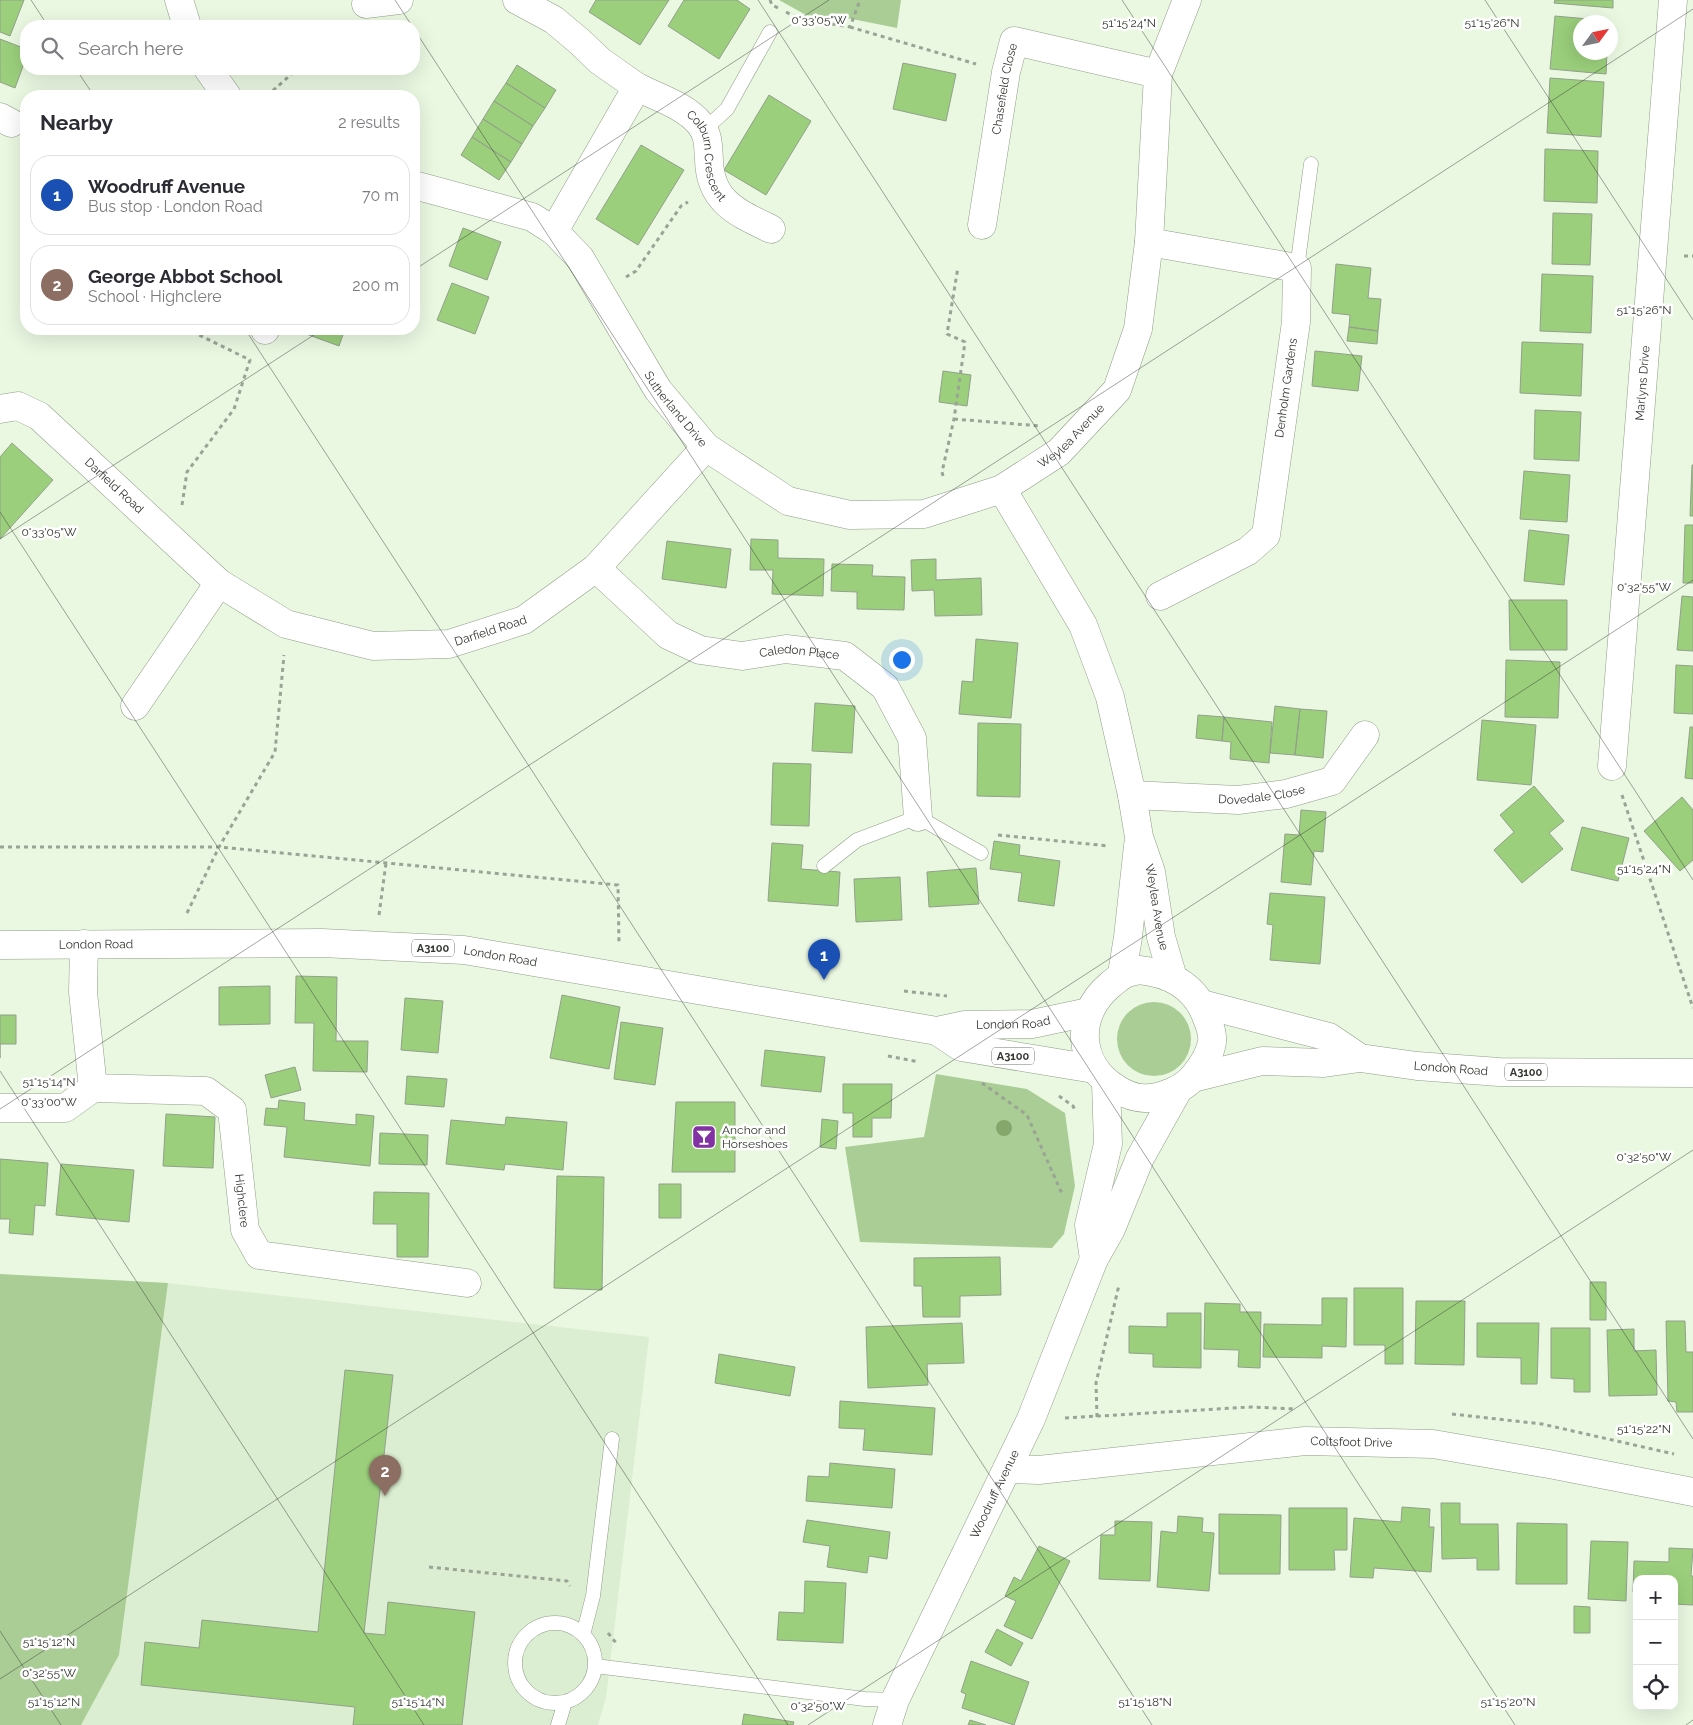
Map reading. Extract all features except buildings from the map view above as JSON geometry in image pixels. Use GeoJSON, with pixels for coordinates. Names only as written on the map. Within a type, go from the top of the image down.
{"type":"FeatureCollection","features":[{"type":"Feature","properties":{"kind":"street"},"geometry":{"type":"LineString","coordinates":[[179,0],[185,20]]}},
{"type":"Feature","properties":{"kind":"street"},"geometry":{"type":"LineString","coordinates":[[366,4],[399,0]]}},
{"type":"Feature","properties":{"kind":"street","name":"Colburn Crescent"},"geometry":{"type":"LineString","coordinates":[[517,0],[554,20],[580,41],[600,61],[637,87],[691,115],[704,130],[708,139],[709,165],[714,186],[726,204],[738,213],[771,230]]}},
{"type":"Feature","properties":{"kind":"street","name":"Weylea Avenue"},"geometry":{"type":"LineString","coordinates":[[1174,978],[1161,937],[1151,872],[1139,837],[1132,795],[1110,697],[1083,625],[1002,489],[1059,452],[1117,390],[1138,329],[1148,242],[1158,74],[1187,0]]}},
{"type":"Feature","properties":{"kind":"street","name":"Marlyns Drive"},"geometry":{"type":"LineString","coordinates":[[1612,766],[1674,0]]}},
{"type":"Feature","properties":{"kind":"street","name":"Chasefield Close"},"geometry":{"type":"LineString","coordinates":[[982,225],[1006,72],[1014,41],[1158,74]]}},
{"type":"Feature","properties":{"kind":"street"},"geometry":{"type":"LineString","coordinates":[[212,75],[223,90]]}},
{"type":"Feature","properties":{"kind":"street"},"geometry":{"type":"LineString","coordinates":[[554,231],[637,87]]}},
{"type":"Feature","properties":{"kind":"street","name":"Sutherland Drive"},"geometry":{"type":"LineString","coordinates":[[420,187],[532,217],[554,231],[580,258],[658,390],[706,447],[788,500],[850,515],[924,514],[1002,489]]}},
{"type":"Feature","properties":{"kind":"street"},"geometry":{"type":"LineString","coordinates":[[1148,242],[1297,268]]}},
{"type":"Feature","properties":{"kind":"street","name":"Denholm Gardens"},"geometry":{"type":"LineString","coordinates":[[1160,596],[1248,551],[1266,535],[1296,322],[1297,268]]}},
{"type":"Feature","properties":{"kind":"street","name":"Darfield Road"},"geometry":{"type":"LineString","coordinates":[[0,409],[18,406],[39,416],[219,583],[286,624],[372,646],[448,644],[524,620],[596,568],[706,447]]}},
{"type":"Feature","properties":{"kind":"street","name":"Caledon Place"},"geometry":{"type":"LineString","coordinates":[[596,568],[668,635],[700,650],[742,656],[786,649],[845,656],[885,688],[912,738],[918,817]]}},
{"type":"Feature","properties":{"kind":"street"},"geometry":{"type":"LineString","coordinates":[[135,706],[219,583]]}},
{"type":"Feature","properties":{"kind":"street","name":"Dovedale Close"},"geometry":{"type":"LineString","coordinates":[[1132,795],[1238,800],[1286,794],[1332,782],[1365,735]]}},
{"type":"Feature","properties":{"kind":"street","name":"Weylea Avenue"},"geometry":{"type":"LineString","coordinates":[[1122,974],[1139,837]]}},
{"type":"Feature","properties":{"kind":"street","name":"London Road"},"geometry":{"type":"LineString","coordinates":[[0,945],[322,943],[464,950],[936,1031],[965,1025],[1032,1024],[1089,1012]]}},
{"type":"Feature","properties":{"kind":"street"},"geometry":{"type":"LineString","coordinates":[[0,1108],[65,1108],[92,1088],[83,992],[84,944]]}},
{"type":"Feature","properties":{"kind":"street"},"geometry":{"type":"LineString","coordinates":[[1139,970],[1155,972],[1174,978],[1190,989],[1202,1004],[1212,1040],[1206,1061],[1186,1084],[1151,1099],[1136,1098],[1100,1076],[1087,1052],[1085,1032],[1089,1012],[1100,994],[1122,974],[1139,970]]}},
{"type":"Feature","properties":{"kind":"street","name":"London Road"},"geometry":{"type":"LineString","coordinates":[[1202,1004],[1330,1037],[1360,1058]]}},
{"type":"Feature","properties":{"kind":"street","name":"London Road"},"geometry":{"type":"LineString","coordinates":[[936,1031],[961,1047],[1100,1076]]}},
{"type":"Feature","properties":{"kind":"street","name":"London Road"},"geometry":{"type":"LineString","coordinates":[[1186,1084],[1262,1061],[1324,1063],[1360,1058],[1417,1066],[1499,1072],[1693,1073]]}},
{"type":"Feature","properties":{"kind":"street","name":"Woodruff Avenue"},"geometry":{"type":"LineString","coordinates":[[1094,1259],[1089,1225],[1108,1144],[1100,1076]]}},
{"type":"Feature","properties":{"kind":"street","name":"Woodruff Avenue"},"geometry":{"type":"LineString","coordinates":[[891,1713],[1031,1419],[1094,1259],[1111,1229],[1140,1158],[1186,1084]]}},
{"type":"Feature","properties":{"kind":"street","name":"Highclere"},"geometry":{"type":"LineString","coordinates":[[92,1088],[206,1091],[232,1110],[245,1230],[259,1255],[467,1283]]}},
{"type":"Feature","properties":{"kind":"street","name":"Coltsfoot Drive"},"geometry":{"type":"LineString","coordinates":[[1007,1468],[1039,1470],[1305,1442],[1433,1444],[1693,1492]]}},
{"type":"Feature","properties":{"kind":"lane"},"geometry":{"type":"LineString","coordinates":[[704,130],[727,109],[770,32]]}},
{"type":"Feature","properties":{"kind":"lane"},"geometry":{"type":"LineString","coordinates":[[1297,268],[1311,164]]}},
{"type":"Feature","properties":{"kind":"lane"},"geometry":{"type":"LineString","coordinates":[[824,866],[857,840],[918,817],[981,853]]}},
{"type":"Feature","properties":{"kind":"lane"},"geometry":{"type":"LineString","coordinates":[[583,1635],[592,1596],[612,1439]]}},
{"type":"Feature","properties":{"kind":"lane"},"geometry":{"type":"LineString","coordinates":[[556,1623],[566,1625],[583,1635],[593,1652],[594,1666],[590,1681],[585,1690],[564,1702],[549,1703],[538,1700],[523,1688],[515,1669],[515,1659],[517,1650],[529,1633],[544,1624],[556,1623]]}},
{"type":"Feature","properties":{"kind":"lane"},"geometry":{"type":"LineString","coordinates":[[594,1666],[865,1700],[891,1713]]}},
{"type":"Feature","properties":{"kind":"lane"},"geometry":{"type":"LineString","coordinates":[[558,1725],[564,1702]]}},
{"type":"Feature","properties":{"kind":"path"},"geometry":{"type":"LineString","coordinates":[[770,0],[772,4],[797,18],[850,27],[1006,72]]}},
{"type":"Feature","properties":{"kind":"path"},"geometry":{"type":"LineString","coordinates":[[850,27],[860,0]]}},
{"type":"Feature","properties":{"kind":"path"},"geometry":{"type":"LineString","coordinates":[[274,90],[290,75]]}},
{"type":"Feature","properties":{"kind":"path"},"geometry":{"type":"LineString","coordinates":[[601,292],[636,271],[680,206],[714,186]]}},
{"type":"Feature","properties":{"kind":"path"},"geometry":{"type":"LineString","coordinates":[[948,507],[942,472],[954,419],[965,342],[947,334],[958,266]]}},
{"type":"Feature","properties":{"kind":"path"},"geometry":{"type":"LineString","coordinates":[[163,532],[182,507],[188,472],[234,409],[250,360],[199,335]]}},
{"type":"Feature","properties":{"kind":"path"},"geometry":{"type":"LineString","coordinates":[[954,419],[1080,430]]}},
{"type":"Feature","properties":{"kind":"path"},"geometry":{"type":"LineString","coordinates":[[170,943],[189,911],[219,847],[275,752],[286,624]]}},
{"type":"Feature","properties":{"kind":"path"},"geometry":{"type":"LineString","coordinates":[[1612,766],[1693,1008]]}},
{"type":"Feature","properties":{"kind":"path"},"geometry":{"type":"LineString","coordinates":[[968,846],[979,833],[1114,847]]}},
{"type":"Feature","properties":{"kind":"path"},"geometry":{"type":"LineString","coordinates":[[0,847],[219,847],[618,885],[619,951],[614,977]]}},
{"type":"Feature","properties":{"kind":"path"},"geometry":{"type":"LineString","coordinates":[[375,946],[386,863]]}},
{"type":"Feature","properties":{"kind":"path"},"geometry":{"type":"LineString","coordinates":[[914,993],[952,996]]}},
{"type":"Feature","properties":{"kind":"path"},"geometry":{"type":"LineString","coordinates":[[904,1060],[921,1062]]}},
{"type":"Feature","properties":{"kind":"path"},"geometry":{"type":"LineString","coordinates":[[980,1082],[1027,1115],[1066,1204]]}},
{"type":"Feature","properties":{"kind":"path"},"geometry":{"type":"LineString","coordinates":[[1058,1095],[1073,1106],[1076,1114]]}},
{"type":"Feature","properties":{"kind":"path"},"geometry":{"type":"LineString","coordinates":[[1097,1417],[1096,1383],[1120,1283]]}},
{"type":"Feature","properties":{"kind":"path"},"geometry":{"type":"LineString","coordinates":[[429,1567],[567,1581],[621,1648],[636,1671]]}},
{"type":"Feature","properties":{"kind":"shaded area"},"geometry":{"type":"Polygon","coordinates":[[[168,1283],[649,1337],[606,1698],[598,1725],[81,1725],[119,1655],[168,1283]]]}},
{"type":"Feature","properties":{"kind":"green space"},"geometry":{"type":"Polygon","coordinates":[[[779,0],[901,0],[897,28],[847,18],[806,15],[779,0]]]}},
{"type":"Feature","properties":{"kind":"green space"},"geometry":{"type":"Polygon","coordinates":[[[1147,1002],[1161,1002],[1175,1008],[1185,1018],[1191,1032],[1191,1046],[1185,1060],[1175,1070],[1161,1076],[1147,1076],[1133,1070],[1123,1060],[1117,1046],[1117,1032],[1123,1018],[1133,1008],[1147,1002]]]}},
{"type":"Feature","properties":{"kind":"green space"},"geometry":{"type":"Polygon","coordinates":[[[936,1074],[1027,1089],[1065,1113],[1075,1186],[1064,1234],[1052,1248],[860,1242],[845,1147],[924,1137],[936,1074]]]}},
{"type":"Feature","properties":{"kind":"green space"},"geometry":{"type":"Polygon","coordinates":[[[0,1274],[168,1283],[119,1655],[81,1725],[0,1725],[0,1274]]]}},
{"type":"Feature","properties":{"kind":"place","name":"Woodruff Avenue"},"geometry":{"type":"Point","coordinates":[824,980]}},
{"type":"Feature","properties":{"kind":"place","name":"Anchor and Horseshoes"},"geometry":{"type":"Point","coordinates":[704,1137]}},
{"type":"Feature","properties":{"kind":"place","name":"George Abbot School"},"geometry":{"type":"Point","coordinates":[385,1496]}}]}
